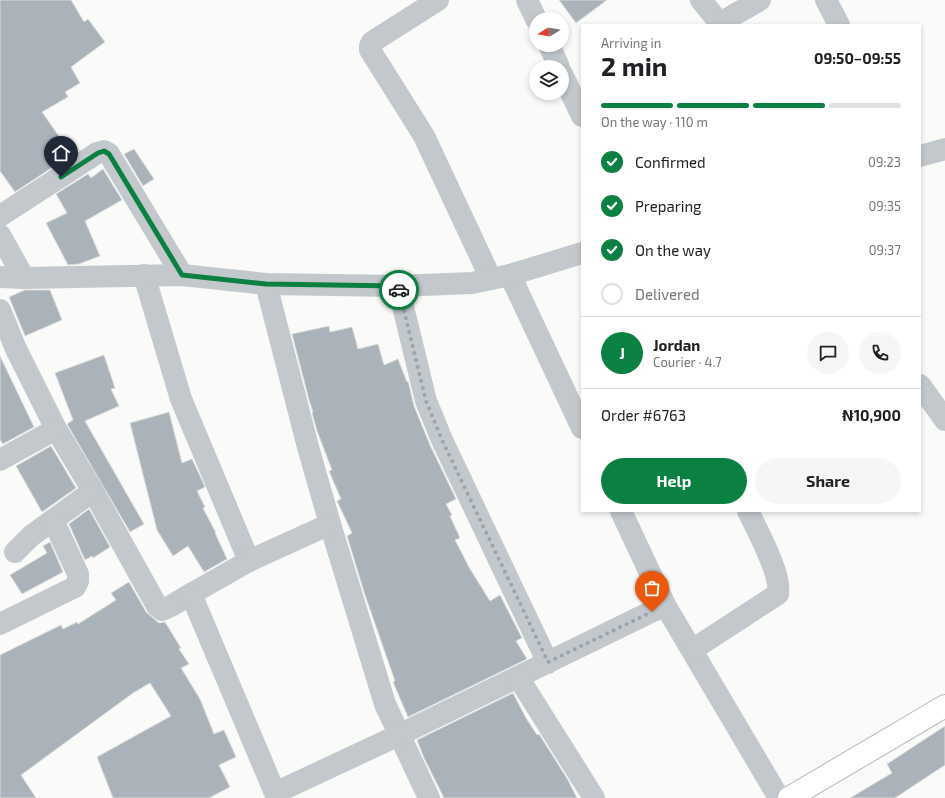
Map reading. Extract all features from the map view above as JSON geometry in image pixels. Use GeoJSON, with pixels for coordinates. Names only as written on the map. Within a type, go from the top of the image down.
{"type":"FeatureCollection","features":[{"type":"Feature","properties":{"kind":"street"},"geometry":{"type":"LineString","coordinates":[[438,0],[372,42],[370,50],[424,136],[581,426]]}},
{"type":"Feature","properties":{"kind":"street"},"geometry":{"type":"LineString","coordinates":[[527,0],[533,12]]}},
{"type":"Feature","properties":{"kind":"street"},"geometry":{"type":"LineString","coordinates":[[701,0],[720,24],[760,0]]}},
{"type":"Feature","properties":{"kind":"street"},"geometry":{"type":"LineString","coordinates":[[826,0],[838,24]]}},
{"type":"Feature","properties":{"kind":"street"},"geometry":{"type":"LineString","coordinates":[[569,89],[581,114]]}},
{"type":"Feature","properties":{"kind":"street"},"geometry":{"type":"LineString","coordinates":[[921,156],[945,149]]}},
{"type":"Feature","properties":{"kind":"street"},"geometry":{"type":"LineString","coordinates":[[0,216],[98,153],[104,151],[109,154],[182,275]]}},
{"type":"Feature","properties":{"kind":"street"},"geometry":{"type":"LineString","coordinates":[[0,235],[24,278]]}},
{"type":"Feature","properties":{"kind":"street"},"geometry":{"type":"LineString","coordinates":[[0,277],[24,278],[182,275],[266,284],[398,286],[472,282],[501,277],[581,253]]}},
{"type":"Feature","properties":{"kind":"street"},"geometry":{"type":"LineString","coordinates":[[144,275],[180,399],[249,561]]}},
{"type":"Feature","properties":{"kind":"street"},"geometry":{"type":"LineString","coordinates":[[266,284],[306,440],[384,704],[429,798]]}},
{"type":"Feature","properties":{"kind":"street"},"geometry":{"type":"LineString","coordinates":[[398,286],[426,401],[442,440],[548,662]]}},
{"type":"Feature","properties":{"kind":"street"},"geometry":{"type":"LineString","coordinates":[[0,310],[16,349],[56,429],[93,491],[157,606],[162,610],[249,561],[330,524]]}},
{"type":"Feature","properties":{"kind":"street"},"geometry":{"type":"LineString","coordinates":[[921,386],[945,420]]}},
{"type":"Feature","properties":{"kind":"street"},"geometry":{"type":"LineString","coordinates":[[0,460],[56,429]]}},
{"type":"Feature","properties":{"kind":"street"},"geometry":{"type":"LineString","coordinates":[[15,552],[31,536],[93,491]]}},
{"type":"Feature","properties":{"kind":"street"},"geometry":{"type":"LineString","coordinates":[[621,512],[666,606],[779,798]]}},
{"type":"Feature","properties":{"kind":"street"},"geometry":{"type":"LineString","coordinates":[[692,650],[778,594],[780,588],[777,575],[748,512]]}},
{"type":"Feature","properties":{"kind":"street"},"geometry":{"type":"LineString","coordinates":[[0,624],[75,586],[78,581],[78,574],[53,520]]}},
{"type":"Feature","properties":{"kind":"street"},"geometry":{"type":"LineString","coordinates":[[191,594],[275,795],[666,606]]}},
{"type":"Feature","properties":{"kind":"street"},"geometry":{"type":"LineString","coordinates":[[518,677],[594,798]]}},
{"type":"Feature","properties":{"kind":"street"},"geometry":{"type":"LineString","coordinates":[[789,798],[945,706]]}},
{"type":"Feature","properties":{"kind":"building"},"geometry":{"type":"Polygon","coordinates":[[[0,0],[71,0],[84,22],[88,19],[105,42],[71,67],[80,83],[65,92],[68,97],[42,112],[65,145],[68,144],[74,153],[15,192],[0,171],[0,0]]]}},
{"type":"Feature","properties":{"kind":"building"},"geometry":{"type":"Polygon","coordinates":[[[559,0],[607,0],[576,23],[559,0]]]}},
{"type":"Feature","properties":{"kind":"building"},"geometry":{"type":"Polygon","coordinates":[[[134,149],[154,179],[143,186],[124,154],[134,149]]]}},
{"type":"Feature","properties":{"kind":"building"},"geometry":{"type":"Polygon","coordinates":[[[103,169],[122,200],[85,221],[100,256],[79,264],[68,265],[46,223],[67,213],[56,194],[88,174],[91,178],[103,169]]]}},
{"type":"Feature","properties":{"kind":"building"},"geometry":{"type":"Polygon","coordinates":[[[25,290],[50,290],[62,320],[25,336],[9,297],[25,290]]]}},
{"type":"Feature","properties":{"kind":"building"},"geometry":{"type":"Polygon","coordinates":[[[329,326],[330,332],[352,327],[358,349],[378,344],[384,365],[398,359],[407,382],[408,381],[414,406],[430,445],[456,499],[446,504],[452,515],[450,516],[460,538],[455,540],[470,569],[490,601],[500,595],[522,638],[516,641],[527,659],[408,717],[393,682],[395,681],[365,595],[347,536],[352,533],[337,501],[341,499],[329,471],[332,470],[317,431],[292,334],[329,326]]]}},
{"type":"Feature","properties":{"kind":"building"},"geometry":{"type":"Polygon","coordinates":[[[104,355],[115,388],[111,389],[119,406],[85,421],[144,524],[130,532],[67,424],[73,420],[55,373],[104,355]]]}},
{"type":"Feature","properties":{"kind":"building"},"geometry":{"type":"Polygon","coordinates":[[[0,356],[34,427],[3,444],[0,440],[0,356]]]}},
{"type":"Feature","properties":{"kind":"building"},"geometry":{"type":"Polygon","coordinates":[[[169,412],[182,463],[192,459],[201,478],[205,487],[197,491],[205,507],[203,508],[227,559],[204,572],[188,546],[173,556],[157,530],[130,423],[169,412]]]}},
{"type":"Feature","properties":{"kind":"building"},"geometry":{"type":"Polygon","coordinates":[[[51,446],[76,488],[42,512],[16,466],[51,446]]]}},
{"type":"Feature","properties":{"kind":"building"},"geometry":{"type":"Polygon","coordinates":[[[89,509],[110,547],[93,558],[92,556],[85,560],[69,524],[89,509]]]}},
{"type":"Feature","properties":{"kind":"building"},"geometry":{"type":"Polygon","coordinates":[[[50,542],[63,572],[22,594],[10,575],[47,553],[43,546],[50,542]]]}},
{"type":"Feature","properties":{"kind":"building"},"geometry":{"type":"Polygon","coordinates":[[[129,582],[146,612],[159,623],[165,622],[181,648],[179,649],[189,664],[181,668],[200,699],[214,734],[224,730],[236,757],[219,765],[230,787],[209,798],[113,798],[97,757],[171,716],[150,683],[133,693],[21,775],[36,798],[0,798],[0,655],[61,625],[63,629],[77,622],[78,624],[116,600],[111,593],[129,582]]]}},
{"type":"Feature","properties":{"kind":"building"},"geometry":{"type":"Polygon","coordinates":[[[513,693],[526,718],[537,735],[539,734],[568,780],[577,798],[444,798],[424,758],[417,740],[513,693]]]}},
{"type":"Feature","properties":{"kind":"building"},"geometry":{"type":"Polygon","coordinates":[[[945,726],[945,765],[895,798],[850,798],[892,773],[887,764],[945,726]]]}},
{"type":"Feature","properties":{"kind":"way so far"},"geometry":{"type":"LineString","coordinates":[[399,290],[426,401],[442,440],[548,662],[652,612]]}},
{"type":"Feature","properties":{"kind":"route"},"geometry":{"type":"LineString","coordinates":[[61,177],[98,153],[104,151],[109,154],[182,275],[266,284],[398,286],[399,290]]}}]}
